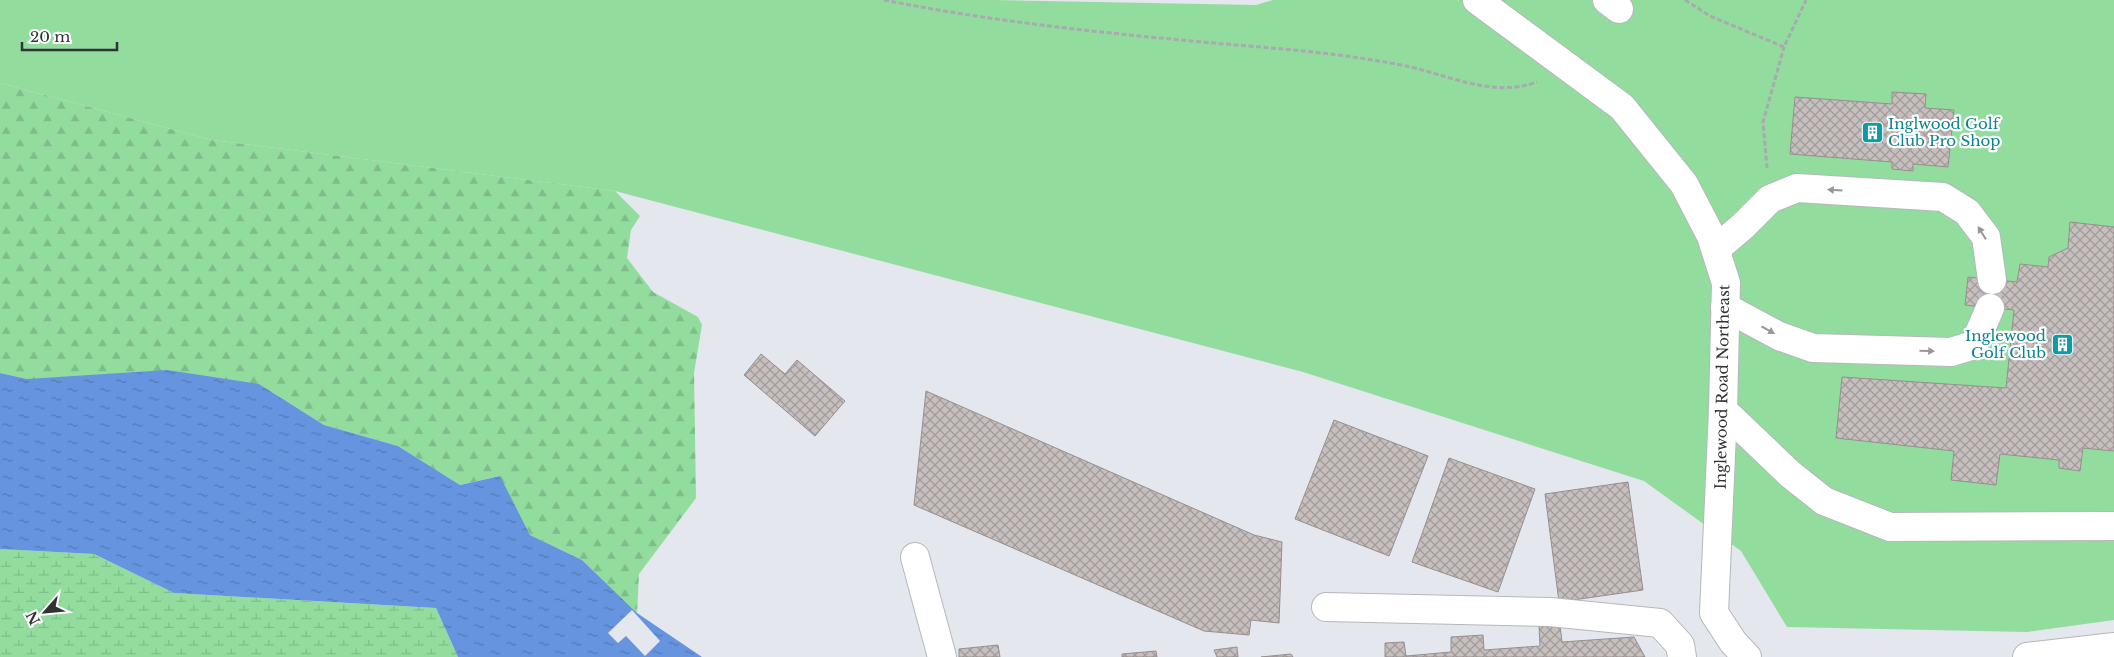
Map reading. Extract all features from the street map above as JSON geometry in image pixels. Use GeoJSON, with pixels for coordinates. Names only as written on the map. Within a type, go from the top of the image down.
{"type":"FeatureCollection","features":[{"type":"Feature","properties":{"kind":"street","name":"Inglewood Road Northeast"},"geometry":{"type":"LineString","coordinates":[[1477,0],[1622,107],[1684,184],[1712,236],[1726,283],[1723,410],[1714,613],[1737,652]]}},
{"type":"Feature","properties":{"kind":"street"},"geometry":{"type":"LineString","coordinates":[[1716,250],[1770,199],[1797,188],[1943,197],[1967,212],[1986,237],[1992,280]]}},
{"type":"Feature","properties":{"kind":"street"},"geometry":{"type":"LineString","coordinates":[[1725,306],[1779,336],[1814,348],[1952,352],[1974,345],[1990,308]]}},
{"type":"Feature","properties":{"kind":"street"},"geometry":{"type":"LineString","coordinates":[[1723,410],[1790,474],[1824,501],[1890,527],[2114,526]]}},
{"type":"Feature","properties":{"kind":"street"},"geometry":{"type":"LineString","coordinates":[[915,557],[942,657]]}},
{"type":"Feature","properties":{"kind":"street"},"geometry":{"type":"LineString","coordinates":[[1326,607],[1550,612],[1660,623],[1680,645],[1682,657]]}},
{"type":"Feature","properties":{"kind":"street"},"geometry":{"type":"LineString","coordinates":[[2027,657],[2114,647]]}},
{"type":"Feature","properties":{"kind":"path"},"geometry":{"type":"LineString","coordinates":[[884,0],[953,14],[1064,28],[1316,51],[1403,65],[1452,79],[1497,88],[1533,83],[1570,69]]}},
{"type":"Feature","properties":{"kind":"path"},"geometry":{"type":"LineString","coordinates":[[1685,0],[1710,16],[1784,47]]}},
{"type":"Feature","properties":{"kind":"path"},"geometry":{"type":"LineString","coordinates":[[1770,199],[1763,122],[1784,47],[1806,0]]}},
{"type":"Feature","properties":{"kind":"green space","name":"Inglewood Golf Club"},"geometry":{"type":"Polygon","coordinates":[[[0,0],[994,0],[1256,5],[1273,0],[2114,0],[2114,620],[2027,632],[1787,627],[1741,551],[1644,481],[1303,372],[615,191],[212,140],[0,83],[0,0]]]}},
{"type":"Feature","properties":{"kind":"green space"},"geometry":{"type":"Polygon","coordinates":[[[0,83],[212,140],[615,191],[640,216],[631,230],[627,258],[653,292],[698,317],[702,325],[694,373],[696,498],[639,574],[637,613],[582,560],[530,535],[499,476],[460,485],[398,446],[324,425],[259,384],[27,379],[0,373],[0,83]]]}},
{"type":"Feature","properties":{"kind":"green space"},"geometry":{"type":"Polygon","coordinates":[[[0,549],[94,554],[174,593],[436,608],[458,657],[0,657],[0,549]]]}},
{"type":"Feature","properties":{"kind":"water"},"geometry":{"type":"Polygon","coordinates":[[[167,370],[259,384],[324,425],[398,446],[460,485],[500,476],[530,535],[582,560],[637,613],[702,657],[458,657],[436,608],[174,593],[94,554],[0,549],[0,373],[27,379],[167,370]]]}},
{"type":"Feature","properties":{"kind":"pier"},"geometry":{"type":"Polygon","coordinates":[[[632,610],[660,641],[645,656],[626,636],[618,643],[608,633],[632,610]]]}},
{"type":"Feature","properties":{"kind":"building","name":"Inglwood Golf Club Pro Shop"},"geometry":{"type":"Polygon","coordinates":[[[1892,92],[1926,94],[1925,108],[1954,110],[1948,167],[1913,164],[1913,171],[1892,169],[1892,162],[1790,154],[1795,97],[1892,104],[1892,92]]]}},
{"type":"Feature","properties":{"kind":"building","name":"Inglewood Golf Club"},"geometry":{"type":"Polygon","coordinates":[[[2070,222],[2114,227],[2114,451],[2083,448],[2080,471],[2059,468],[2059,460],[2000,454],[1996,485],[1951,480],[1954,451],[1836,438],[1842,377],[2006,388],[2014,310],[1965,305],[1968,277],[2017,282],[2020,264],[2048,267],[2049,257],[2068,248],[2070,222]]]}},
{"type":"Feature","properties":{"kind":"building"},"geometry":{"type":"Polygon","coordinates":[[[761,354],[785,374],[797,360],[845,401],[815,436],[744,375],[761,354]]]}},
{"type":"Feature","properties":{"kind":"building"},"geometry":{"type":"Polygon","coordinates":[[[926,391],[1254,535],[1282,542],[1279,623],[1251,620],[1249,635],[1204,631],[914,505],[926,391]]]}},
{"type":"Feature","properties":{"kind":"building"},"geometry":{"type":"Polygon","coordinates":[[[1334,420],[1428,456],[1389,556],[1295,519],[1334,420]]]}},
{"type":"Feature","properties":{"kind":"building"},"geometry":{"type":"Polygon","coordinates":[[[1449,458],[1535,489],[1498,592],[1412,562],[1449,458]]]}},
{"type":"Feature","properties":{"kind":"building"},"geometry":{"type":"Polygon","coordinates":[[[1628,482],[1643,590],[1559,602],[1545,494],[1628,482]]]}},
{"type":"Feature","properties":{"kind":"building"},"geometry":{"type":"Polygon","coordinates":[[[1560,625],[1562,642],[1634,637],[1645,657],[1385,657],[1385,643],[1404,642],[1406,656],[1451,652],[1451,637],[1483,635],[1484,650],[1540,646],[1539,626],[1560,625]]]}},
{"type":"Feature","properties":{"kind":"building"},"geometry":{"type":"Polygon","coordinates":[[[998,645],[1000,657],[959,657],[959,649],[998,645]]]}},
{"type":"Feature","properties":{"kind":"building"},"geometry":{"type":"Polygon","coordinates":[[[1237,647],[1238,657],[1217,657],[1214,650],[1237,647]]]}},
{"type":"Feature","properties":{"kind":"building"},"geometry":{"type":"Polygon","coordinates":[[[1156,651],[1157,657],[1122,657],[1122,654],[1156,651]]]}},
{"type":"Feature","properties":{"kind":"building"},"geometry":{"type":"Polygon","coordinates":[[[1291,654],[1293,657],[1261,657],[1291,654]]]}},
{"type":"Feature","properties":{"kind":"place","name":"Inglwood Golf Club Pro Shop"},"geometry":{"type":"Point","coordinates":[1872,132]}},
{"type":"Feature","properties":{"kind":"place","name":"Inglewood Golf Club"},"geometry":{"type":"Point","coordinates":[2062,344]}}]}
